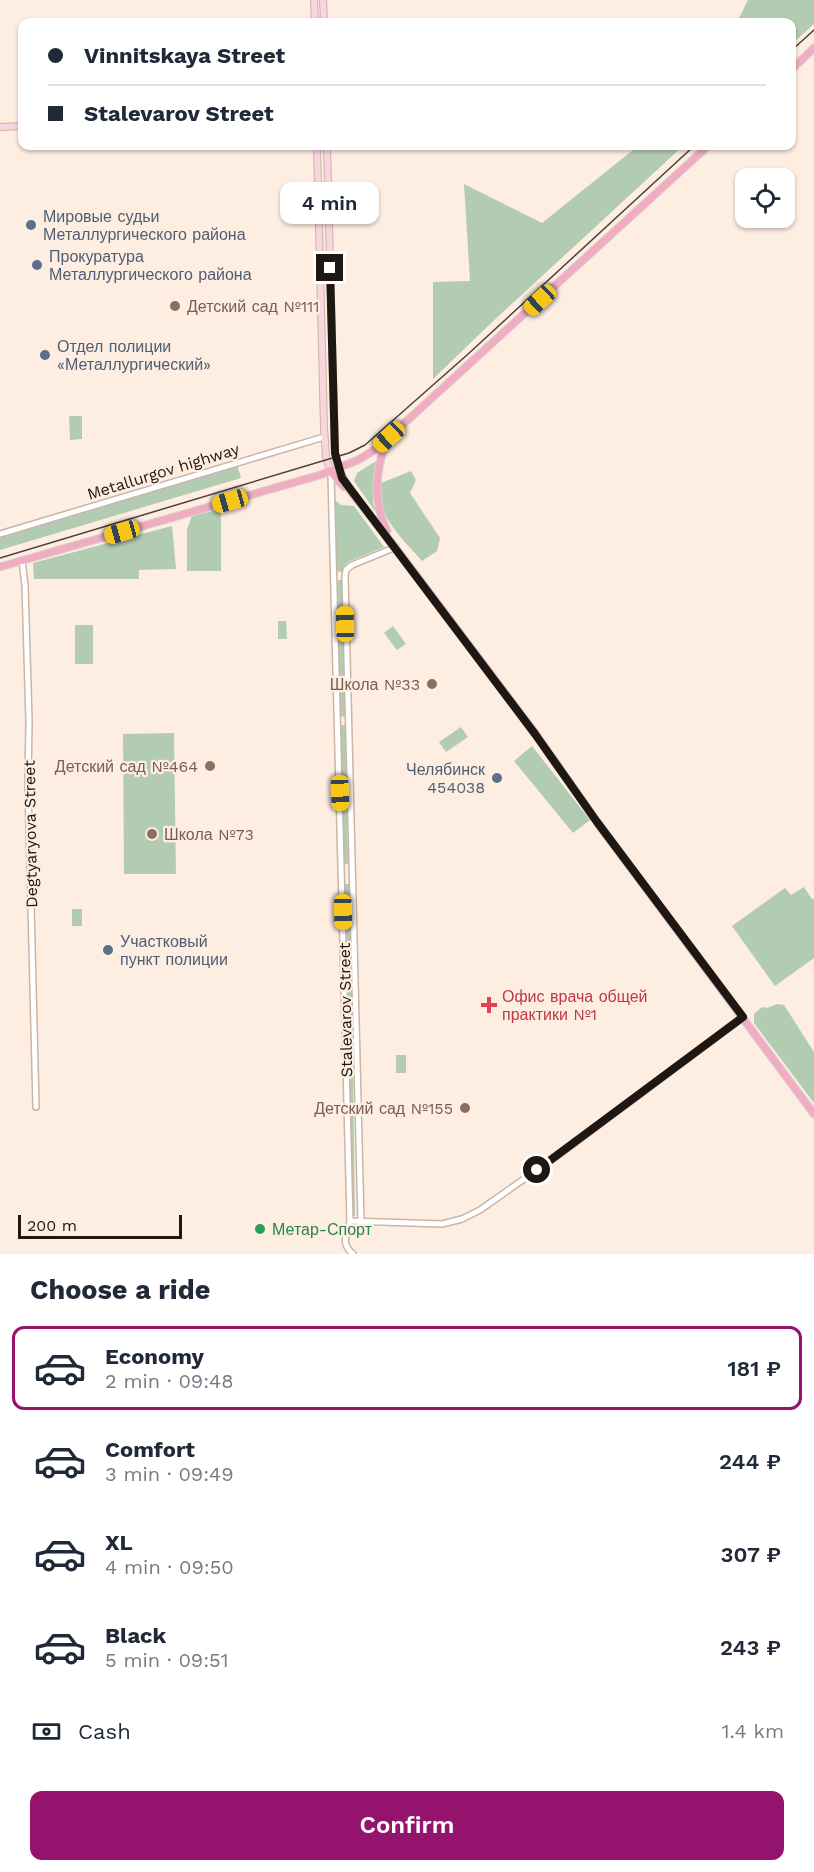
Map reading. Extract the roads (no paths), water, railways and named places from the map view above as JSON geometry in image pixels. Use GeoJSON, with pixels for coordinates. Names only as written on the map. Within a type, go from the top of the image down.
{"type":"FeatureCollection","features":[{"type":"Feature","properties":{"kind":"main road"},"geometry":{"type":"LineString","coordinates":[[314,0],[315,18]]}},
{"type":"Feature","properties":{"kind":"main road"},"geometry":{"type":"LineString","coordinates":[[323,0],[324,18]]}},
{"type":"Feature","properties":{"kind":"main road"},"geometry":{"type":"LineString","coordinates":[[796,65],[814,48]]}},
{"type":"Feature","properties":{"kind":"main road"},"geometry":{"type":"LineString","coordinates":[[0,126],[18,126]]}},
{"type":"Feature","properties":{"kind":"main road","name":"Stalevarov Street"},"geometry":{"type":"LineString","coordinates":[[317,150],[324,437],[333,471]]}},
{"type":"Feature","properties":{"kind":"main road","name":"Stalevarov Street"},"geometry":{"type":"LineString","coordinates":[[327,150],[335,436],[333,471]]}},
{"type":"Feature","properties":{"kind":"main road"},"geometry":{"type":"LineString","coordinates":[[0,567],[333,471],[368,455],[704,150]]}},
{"type":"Feature","properties":{"kind":"main road"},"geometry":{"type":"LineString","coordinates":[[321,334],[332,334]]}},
{"type":"Feature","properties":{"kind":"main road","name":"Metallurgov highway"},"geometry":{"type":"LineString","coordinates":[[324,437],[335,436]]}},
{"type":"Feature","properties":{"kind":"main road"},"geometry":{"type":"LineString","coordinates":[[389,437],[380,461],[377,496],[380,517],[393,544]]}},
{"type":"Feature","properties":{"kind":"main road"},"geometry":{"type":"LineString","coordinates":[[333,471],[393,544],[814,1114]]}},
{"type":"Feature","properties":{"kind":"street","name":"Metallurgov highway"},"geometry":{"type":"LineString","coordinates":[[0,534],[324,437]]}},
{"type":"Feature","properties":{"kind":"street","name":"Stalevarov Street"},"geometry":{"type":"LineString","coordinates":[[333,471],[350,1221],[345,1246],[353,1254]]}},
{"type":"Feature","properties":{"kind":"street"},"geometry":{"type":"LineString","coordinates":[[334,573],[345,576],[346,570],[352,565],[393,544]]}},
{"type":"Feature","properties":{"kind":"street","name":"Degtyaryova Street"},"geometry":{"type":"LineString","coordinates":[[22,561],[27,662],[36,1107]]}},
{"type":"Feature","properties":{"kind":"street","name":"Stalevarov Street"},"geometry":{"type":"LineString","coordinates":[[345,576],[361,1222]]}},
{"type":"Feature","properties":{"kind":"street"},"geometry":{"type":"LineString","coordinates":[[350,1221],[442,1224],[462,1219],[480,1210],[561,1153],[743,1017]]}},
{"type":"Feature","properties":{"kind":"street"},"geometry":{"type":"LineString","coordinates":[[346,1065],[357,1065]]}},
{"type":"Feature","properties":{"kind":"tram line"},"geometry":{"type":"LineString","coordinates":[[796,46],[814,30]]}},
{"type":"Feature","properties":{"kind":"tram line"},"geometry":{"type":"LineString","coordinates":[[0,558],[349,453],[365,445],[467,355],[690,150]]}},
{"type":"Feature","properties":{"kind":"place","name":"Мировые судьи Металлургического района"},"geometry":{"type":"Point","coordinates":[31,225]}},
{"type":"Feature","properties":{"kind":"place","name":"Прокуратура Металлургического района"},"geometry":{"type":"Point","coordinates":[37,265]}},
{"type":"Feature","properties":{"kind":"place","name":"Детский сад №111"},"geometry":{"type":"Point","coordinates":[175,306]}},
{"type":"Feature","properties":{"kind":"place","name":"Отдел полиции «Металлургический»"},"geometry":{"type":"Point","coordinates":[45,355]}},
{"type":"Feature","properties":{"kind":"place","name":"Школа №33"},"geometry":{"type":"Point","coordinates":[432,684]}},
{"type":"Feature","properties":{"kind":"place","name":"Детский сад №464"},"geometry":{"type":"Point","coordinates":[210,766]}},
{"type":"Feature","properties":{"kind":"place","name":"Челябинск 454038"},"geometry":{"type":"Point","coordinates":[497,778]}},
{"type":"Feature","properties":{"kind":"place","name":"Школа №73"},"geometry":{"type":"Point","coordinates":[152,834]}},
{"type":"Feature","properties":{"kind":"place","name":"Участковый пункт полиции"},"geometry":{"type":"Point","coordinates":[108,950]}},
{"type":"Feature","properties":{"kind":"place","name":"Офис врача общей практики №1"},"geometry":{"type":"Point","coordinates":[489,1005]}},
{"type":"Feature","properties":{"kind":"place","name":"Детский сад №155"},"geometry":{"type":"Point","coordinates":[465,1108]}},
{"type":"Feature","properties":{"kind":"place","name":"Метар-Спорт"},"geometry":{"type":"Point","coordinates":[260,1229]}}]}
